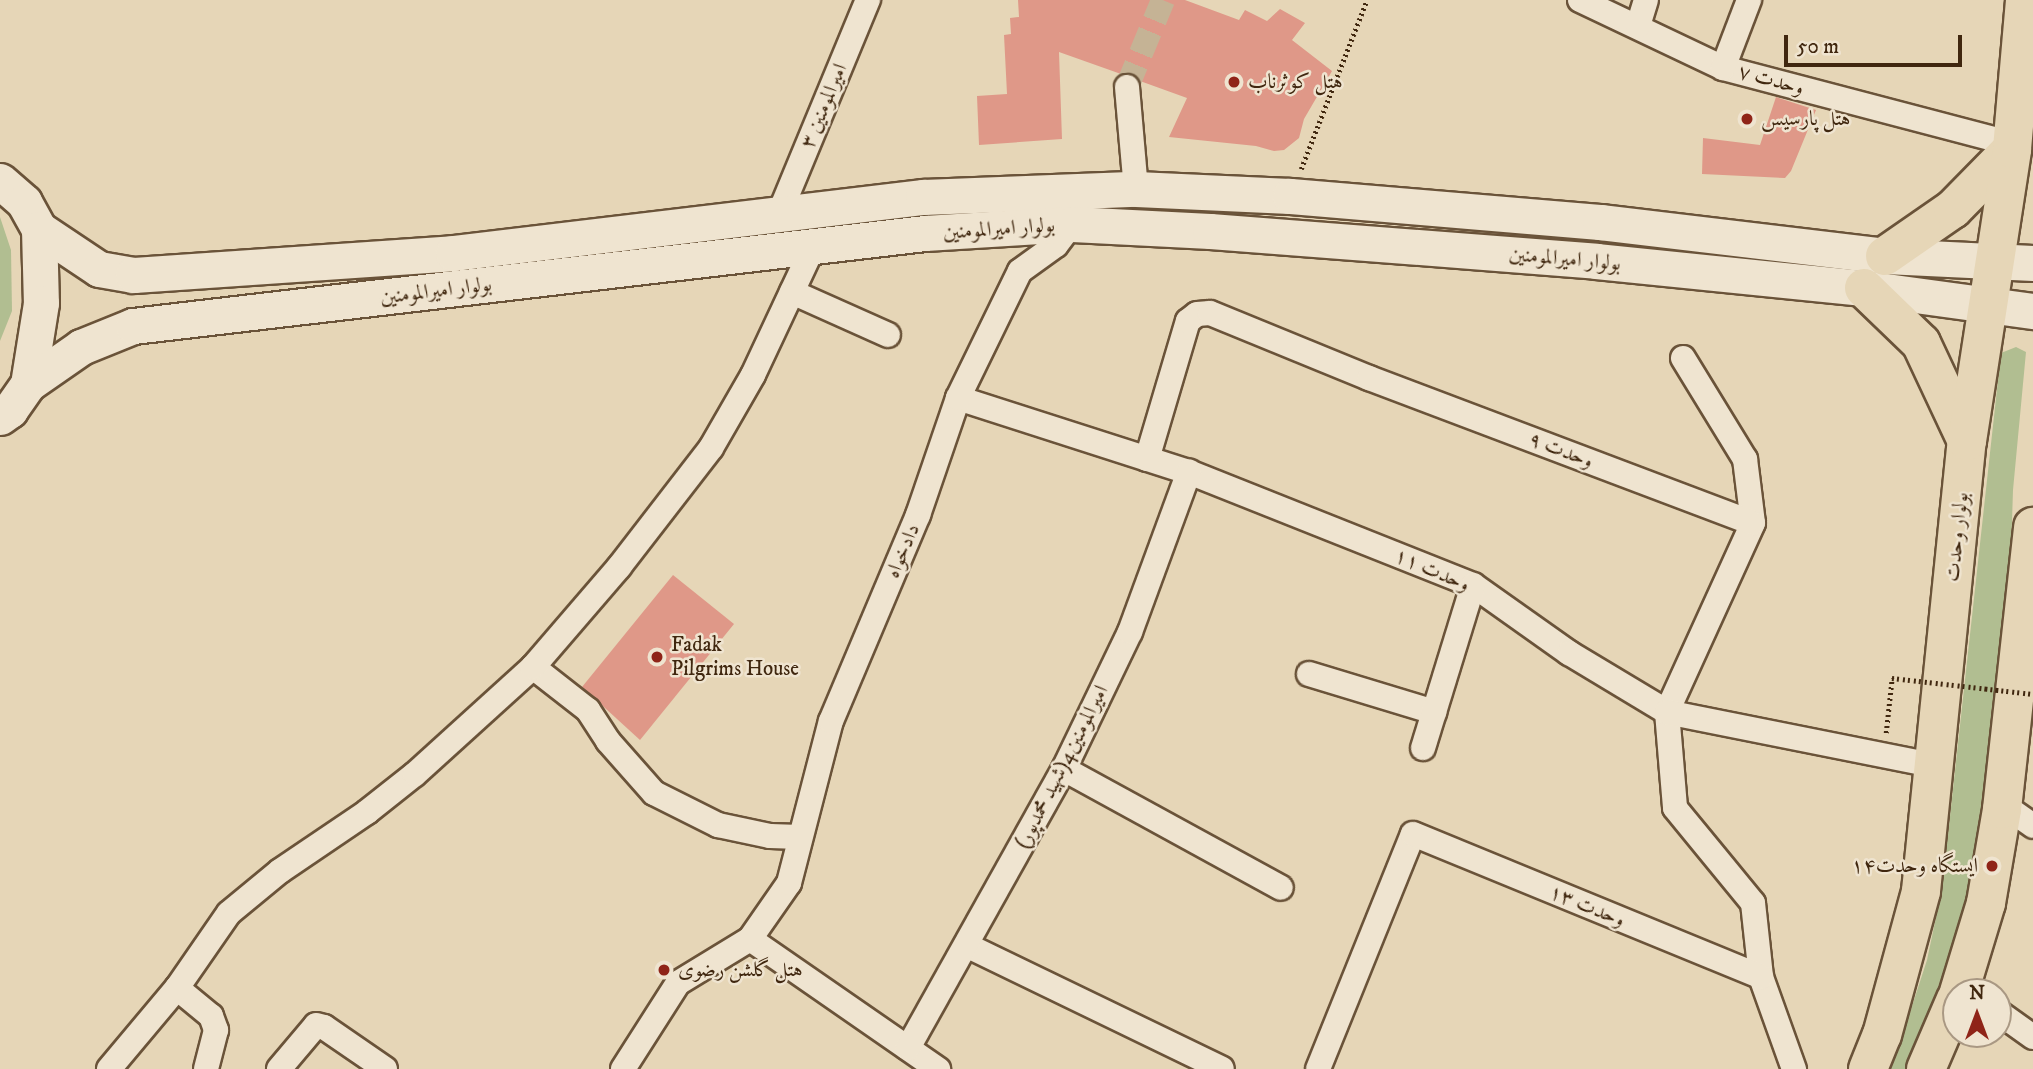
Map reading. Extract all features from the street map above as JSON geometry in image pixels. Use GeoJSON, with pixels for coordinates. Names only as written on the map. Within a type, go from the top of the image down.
{"type":"FeatureCollection","features":[{"type":"Feature","properties":{"kind":"main road","name":"بولوار وحدت"},"geometry":{"type":"LineString","coordinates":[[1868,1069],[1882,1035],[1921,891],[1968,441],[2012,146],[2025,0]]}},
{"type":"Feature","properties":{"kind":"main road"},"geometry":{"type":"LineString","coordinates":[[1885,256],[1953,209],[2012,146]]}},
{"type":"Feature","properties":{"kind":"main road"},"geometry":{"type":"LineString","coordinates":[[1864,288],[1921,343],[1968,441]]}},
{"type":"Feature","properties":{"kind":"main road"},"geometry":{"type":"LineString","coordinates":[[1965,978],[1986,903],[2002,804],[2029,597],[2033,527]]}},
{"type":"Feature","properties":{"kind":"main road"},"geometry":{"type":"LineString","coordinates":[[1926,1069],[1942,1034]]}},
{"type":"Feature","properties":{"kind":"street","name":"امیرالمومنین ۳"},"geometry":{"type":"LineString","coordinates":[[780,212],[868,0]]}},
{"type":"Feature","properties":{"kind":"street","name":"وحدت ۷"},"geometry":{"type":"LineString","coordinates":[[1580,0],[1723,68],[2012,146]]}},
{"type":"Feature","properties":{"kind":"street"},"geometry":{"type":"LineString","coordinates":[[1638,26],[1646,0]]}},
{"type":"Feature","properties":{"kind":"street"},"geometry":{"type":"LineString","coordinates":[[1723,68],[1749,0]]}},
{"type":"Feature","properties":{"kind":"street"},"geometry":{"type":"LineString","coordinates":[[1127,87],[1136,189]]}},
{"type":"Feature","properties":{"kind":"street"},"geometry":{"type":"LineString","coordinates":[[0,175],[0,181],[24,202],[39,229],[41,303],[28,384],[10,410],[0,417]]}},
{"type":"Feature","properties":{"kind":"street","name":"بولوار امیرالمومنین"},"geometry":{"type":"LineString","coordinates":[[39,229],[99,269],[133,275],[453,253],[923,197],[1136,189],[1290,197],[1600,222],[1885,256],[1995,259],[2033,263]]}},
{"type":"Feature","properties":{"kind":"street","name":"بولوار امیرالمومنین"},"geometry":{"type":"LineString","coordinates":[[28,384],[81,347],[133,326],[813,247],[975,230],[1072,224],[1210,230],[1596,261],[1864,288],[2033,311]]}},
{"type":"Feature","properties":{"kind":"street"},"geometry":{"type":"LineString","coordinates":[[975,230],[1011,244],[1020,271],[1056,245],[1072,224]]}},
{"type":"Feature","properties":{"kind":"street"},"geometry":{"type":"LineString","coordinates":[[109,1069],[177,988],[229,913],[280,871],[368,812],[415,774],[533,667],[619,567],[711,448],[753,375],[813,247]]}},
{"type":"Feature","properties":{"kind":"street","name":"دادخواه"},"geometry":{"type":"LineString","coordinates":[[750,939],[789,883],[831,721],[918,515],[958,398],[1020,271]]}},
{"type":"Feature","properties":{"kind":"street"},"geometry":{"type":"LineString","coordinates":[[792,292],[888,335]]}},
{"type":"Feature","properties":{"kind":"street","name":"وحدت ۹"},"geometry":{"type":"LineString","coordinates":[[1147,459],[1188,321],[1197,314],[1210,313],[1369,378],[1754,523]]}},
{"type":"Feature","properties":{"kind":"street"},"geometry":{"type":"LineString","coordinates":[[1683,358],[1745,459],[1754,523],[1667,712],[1675,808],[1753,904],[1761,977],[1794,1069]]}},
{"type":"Feature","properties":{"kind":"street","name":"وحدت ۱۱"},"geometry":{"type":"LineString","coordinates":[[958,398],[1189,472],[1473,585],[1569,653],[1667,712],[1933,765]]}},
{"type":"Feature","properties":{"kind":"street","name":"امیرالمومنین4(شهید محمدپور)"},"geometry":{"type":"LineString","coordinates":[[908,1048],[1064,769],[1130,632],[1189,472]]}},
{"type":"Feature","properties":{"kind":"street"},"geometry":{"type":"LineString","coordinates":[[1423,748],[1473,585]]}},
{"type":"Feature","properties":{"kind":"street"},"geometry":{"type":"LineString","coordinates":[[533,667],[588,710],[608,741],[654,793],[718,825],[770,836],[800,837]]}},
{"type":"Feature","properties":{"kind":"street"},"geometry":{"type":"LineString","coordinates":[[1309,674],[1434,712]]}},
{"type":"Feature","properties":{"kind":"street"},"geometry":{"type":"LineString","coordinates":[[1064,769],[1281,888]]}},
{"type":"Feature","properties":{"kind":"street"},"geometry":{"type":"LineString","coordinates":[[2002,804],[2033,826]]}},
{"type":"Feature","properties":{"kind":"street","name":"وحدت ۱۳"},"geometry":{"type":"LineString","coordinates":[[1318,1069],[1413,834],[1761,977]]}},
{"type":"Feature","properties":{"kind":"street"},"geometry":{"type":"LineString","coordinates":[[623,1069],[678,983],[750,939],[938,1069]]}},
{"type":"Feature","properties":{"kind":"street"},"geometry":{"type":"LineString","coordinates":[[966,945],[1222,1069]]}},
{"type":"Feature","properties":{"kind":"street"},"geometry":{"type":"LineString","coordinates":[[177,988],[211,1016],[216,1030],[206,1069]]}},
{"type":"Feature","properties":{"kind":"street"},"geometry":{"type":"LineString","coordinates":[[2012,1022],[2033,1037]]}},
{"type":"Feature","properties":{"kind":"street"},"geometry":{"type":"LineString","coordinates":[[279,1069],[316,1025],[324,1027],[385,1069]]}},
{"type":"Feature","properties":{"kind":"path"},"geometry":{"type":"LineString","coordinates":[[1290,197],[1367,0]]}},
{"type":"Feature","properties":{"kind":"path"},"geometry":{"type":"LineString","coordinates":[[1888,718],[1892,678],[2033,694]]}},
{"type":"Feature","properties":{"kind":"green space"},"geometry":{"type":"Polygon","coordinates":[[[0,217],[11,250],[12,311],[0,341],[0,217]]]}},
{"type":"Feature","properties":{"kind":"green space"},"geometry":{"type":"Polygon","coordinates":[[[2016,347],[2026,352],[2013,490],[2010,585],[1970,895],[1950,964],[1945,978],[1942,978],[1942,985],[1917,1051],[1905,1069],[1886,1069],[1900,1043],[1927,960],[1942,889],[2001,353],[2016,347]]]}},
{"type":"Feature","properties":{"kind":"building","name":"هتل کوثرناب"},"geometry":{"type":"Polygon","coordinates":[[[1018,0],[1185,0],[1239,20],[1245,10],[1267,21],[1280,9],[1305,23],[1292,40],[1332,71],[1304,119],[1299,138],[1284,150],[1274,151],[1256,146],[1169,137],[1187,98],[1140,81],[1133,73],[1121,74],[1059,52],[1062,139],[979,145],[977,96],[1007,94],[1004,35],[1011,34],[1010,18],[1019,17],[1018,0]]]}},
{"type":"Feature","properties":{"kind":"building"},"geometry":{"type":"Polygon","coordinates":[[[1776,97],[1816,110],[1791,171],[1785,178],[1702,174],[1703,138],[1760,145],[1776,97]]]}},
{"type":"Feature","properties":{"kind":"building","name":"Fadak Pilgrims House"},"geometry":{"type":"Polygon","coordinates":[[[673,575],[734,624],[640,740],[582,687],[673,575]]]}},
{"type":"Feature","properties":{"kind":"tunnel"},"geometry":{"type":"LineString","coordinates":[[1127,87],[1163,0]]}},
{"type":"Feature","properties":{"kind":"place","name":"هتل کوثرناب"},"geometry":{"type":"Point","coordinates":[1234,82]}},
{"type":"Feature","properties":{"kind":"place","name":"هتل پارسیس"},"geometry":{"type":"Point","coordinates":[1747,119]}},
{"type":"Feature","properties":{"kind":"place","name":"Fadak Pilgrims House"},"geometry":{"type":"Point","coordinates":[657,657]}},
{"type":"Feature","properties":{"kind":"place","name":"ایستگاه وحدت۱۴"},"geometry":{"type":"Point","coordinates":[1992,866]}},
{"type":"Feature","properties":{"kind":"place","name":"هتل گلشن رضوی"},"geometry":{"type":"Point","coordinates":[664,970]}}]}
